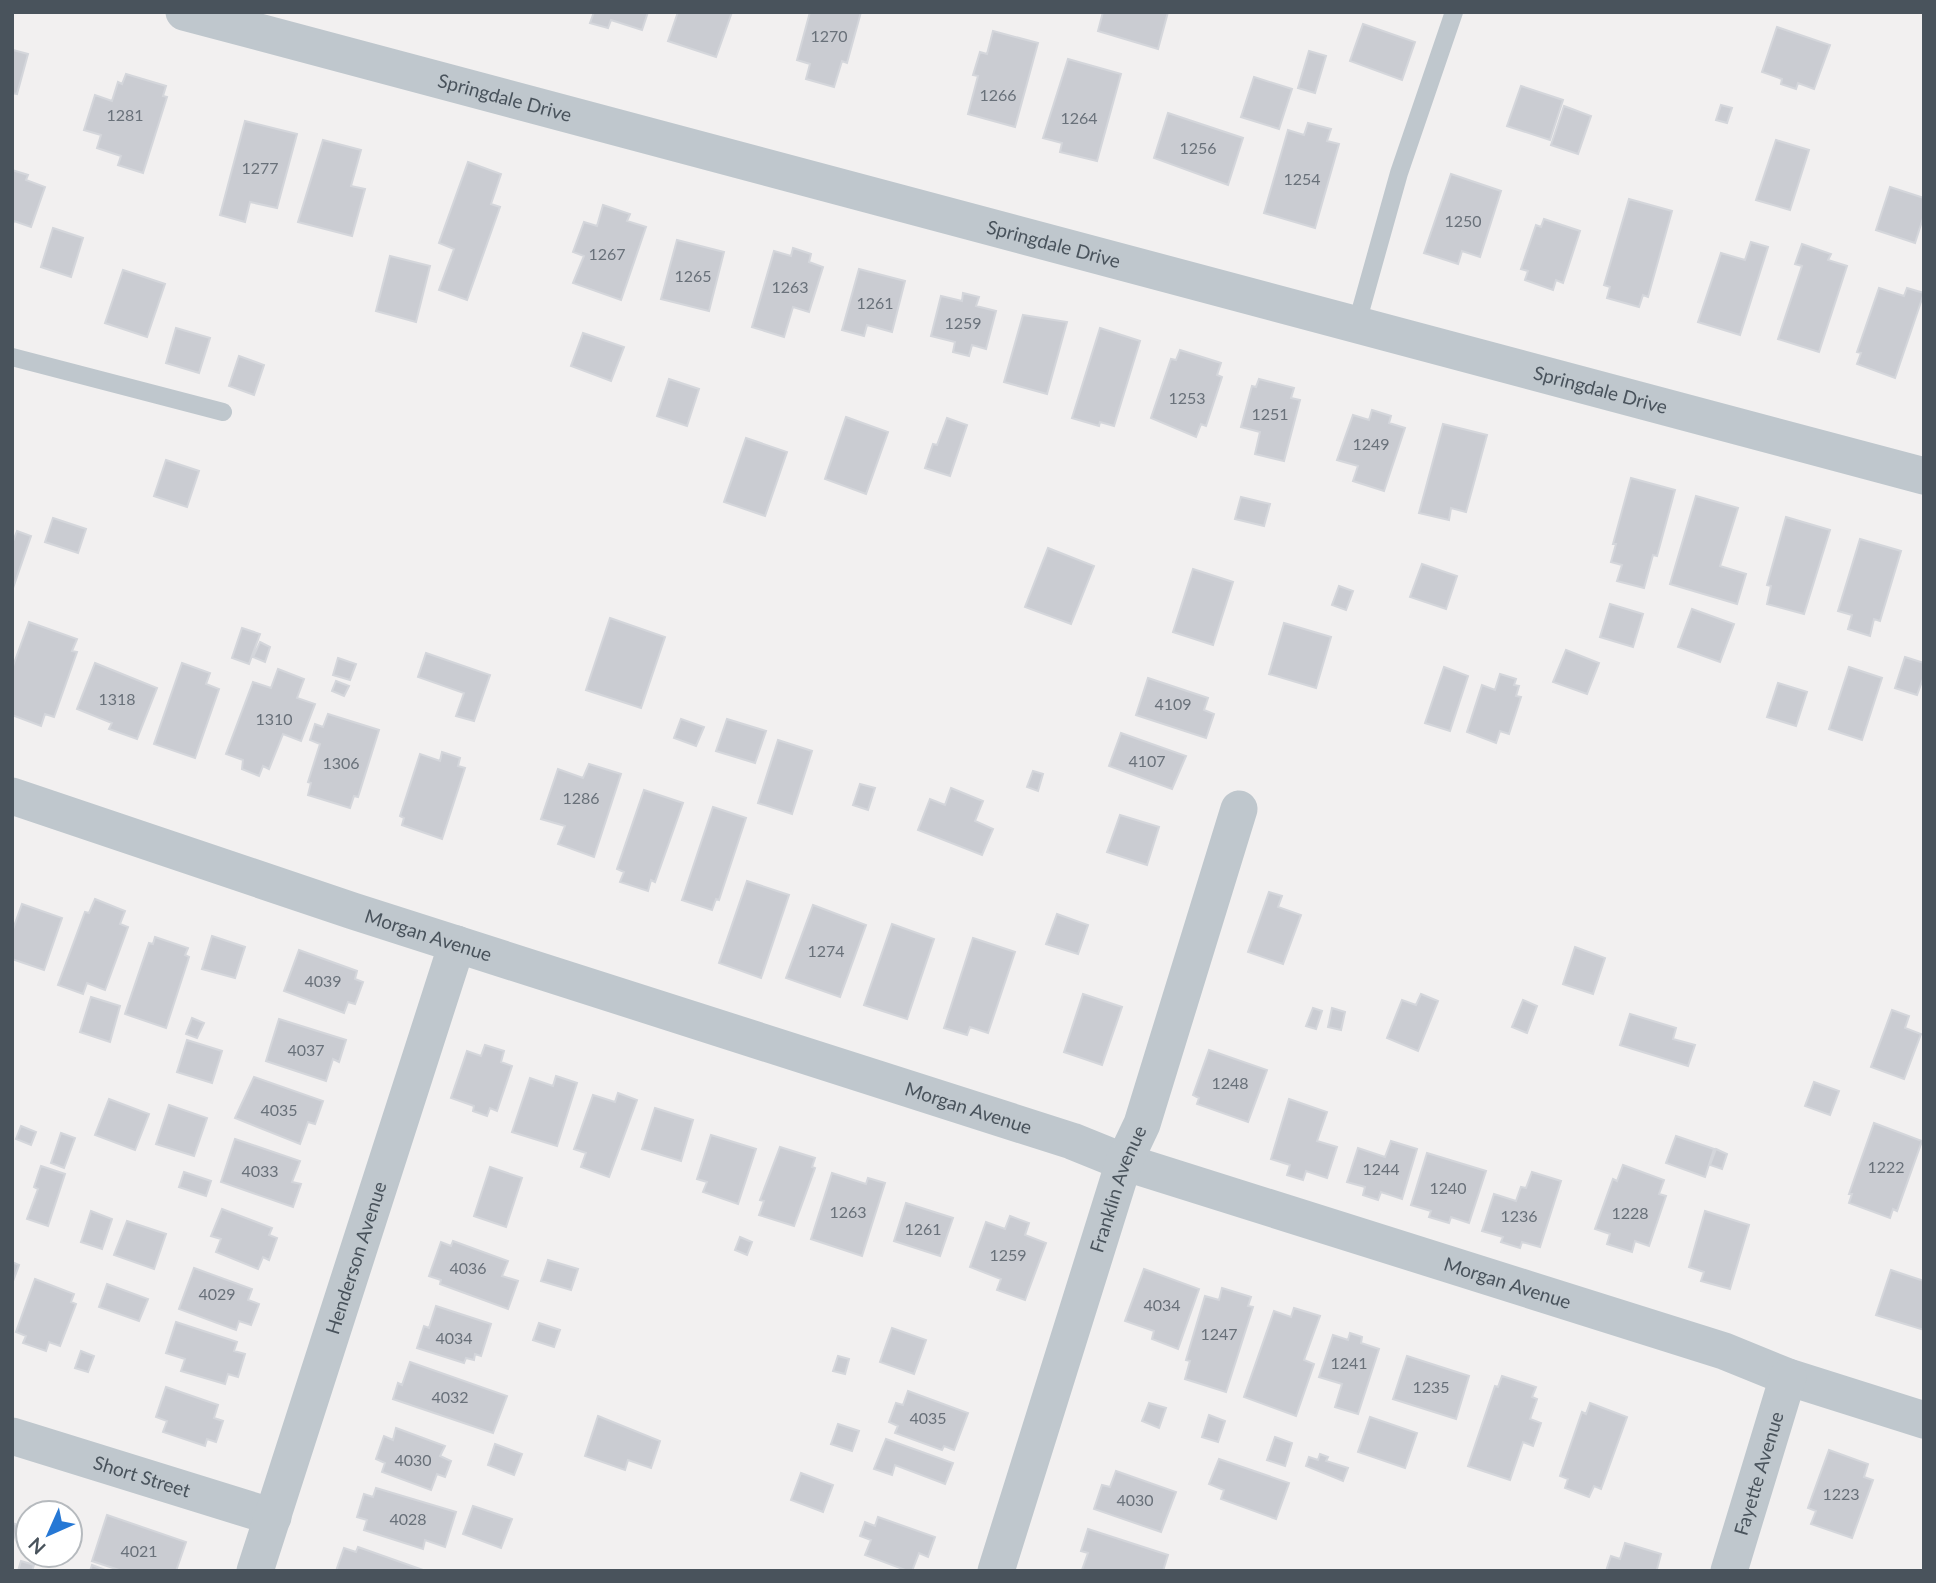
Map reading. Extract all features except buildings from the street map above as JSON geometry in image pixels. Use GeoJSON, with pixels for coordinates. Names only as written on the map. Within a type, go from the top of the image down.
{"type":"FeatureCollection","features":[{"type":"Feature","properties":{"kind":"street","name":"Springdale Drive"},"geometry":{"type":"LineString","coordinates":[[184,12],[1924,476]]}},
{"type":"Feature","properties":{"kind":"street","name":"Morgan Avenue"},"geometry":{"type":"LineString","coordinates":[[12,796],[457,944],[1072,1141],[1124,1162],[1724,1352],[1788,1377],[1924,1420]]}},
{"type":"Feature","properties":{"kind":"street","name":"Franklin Avenue"},"geometry":{"type":"LineString","coordinates":[[996,1571],[1124,1162],[1142,1124],[1239,809]]}},
{"type":"Feature","properties":{"kind":"street","name":"Henderson Avenue"},"geometry":{"type":"LineString","coordinates":[[256,1571],[457,944]]}},
{"type":"Feature","properties":{"kind":"street","name":"Fayette Avenue"},"geometry":{"type":"LineString","coordinates":[[1729,1571],[1788,1377]]}},
{"type":"Feature","properties":{"kind":"street","name":"Short Street"},"geometry":{"type":"LineString","coordinates":[[12,1436],[272,1517]]}},
{"type":"Feature","properties":{"kind":"lane"},"geometry":{"type":"LineString","coordinates":[[1357,323],[1399,173],[1454,12]]}},
{"type":"Feature","properties":{"kind":"lane"},"geometry":{"type":"LineString","coordinates":[[12,356],[223,412]]}}]}
